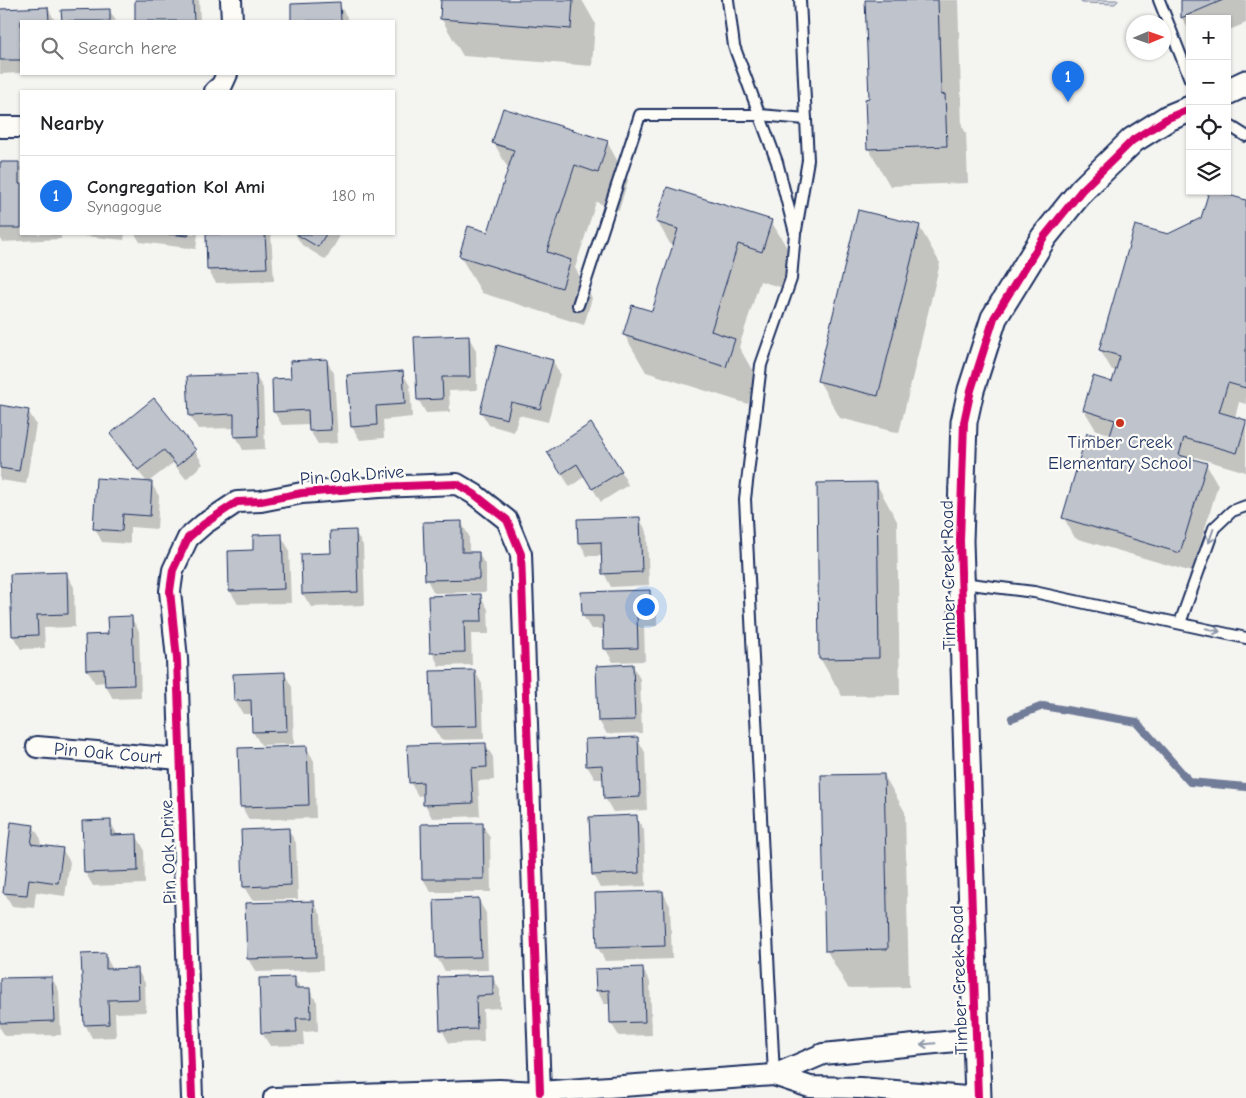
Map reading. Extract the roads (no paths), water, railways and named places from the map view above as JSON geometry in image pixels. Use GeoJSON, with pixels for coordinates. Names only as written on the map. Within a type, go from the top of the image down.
{"type":"FeatureCollection","features":[{"type":"Feature","properties":{"kind":"street"},"geometry":{"type":"LineString","coordinates":[[231,0],[232,20]]}},
{"type":"Feature","properties":{"kind":"street"},"geometry":{"type":"LineString","coordinates":[[216,90],[222,85],[227,75]]}},
{"type":"Feature","properties":{"kind":"street"},"geometry":{"type":"LineString","coordinates":[[1231,90],[1246,83]]}},
{"type":"Feature","properties":{"kind":"street","name":"Timber Creek Road"},"geometry":{"type":"LineString","coordinates":[[978,1098],[960,541],[964,422],[971,390],[994,318],[1044,237],[1082,190],[1133,140],[1168,118],[1186,111]]}},
{"type":"Feature","properties":{"kind":"street"},"geometry":{"type":"LineString","coordinates":[[0,127],[20,127]]}},
{"type":"Feature","properties":{"kind":"street","name":"Pin Oak Drive"},"geometry":{"type":"LineString","coordinates":[[192,1098],[176,660],[170,591],[173,570],[188,538],[204,524],[237,502],[261,501],[302,493],[331,490],[457,484],[474,494],[507,520],[521,554],[540,1095]]}},
{"type":"Feature","properties":{"kind":"street","name":"Pin Oak Court"},"geometry":{"type":"LineString","coordinates":[[37,746],[180,760]]}},
{"type":"Feature","properties":{"kind":"street"},"geometry":{"type":"LineString","coordinates":[[274,1098],[499,1090],[540,1095],[774,1075],[823,1054],[976,1039]]}},
{"type":"Feature","properties":{"kind":"street"},"geometry":{"type":"LineString","coordinates":[[774,1075],[810,1087],[860,1088],[978,1098]]}},
{"type":"Feature","properties":{"kind":"lane"},"geometry":{"type":"LineString","coordinates":[[728,0],[734,46],[777,162],[795,233]]}},
{"type":"Feature","properties":{"kind":"lane"},"geometry":{"type":"LineString","coordinates":[[774,1075],[745,499],[761,365],[791,279],[795,233],[808,160],[800,0]]}},
{"type":"Feature","properties":{"kind":"lane"},"geometry":{"type":"LineString","coordinates":[[1159,0],[1186,69]]}},
{"type":"Feature","properties":{"kind":"lane"},"geometry":{"type":"LineString","coordinates":[[578,305],[640,115],[760,115],[806,119]]}},
{"type":"Feature","properties":{"kind":"lane"},"geometry":{"type":"LineString","coordinates":[[1231,127],[1246,136]]}},
{"type":"Feature","properties":{"kind":"lane"},"geometry":{"type":"LineString","coordinates":[[1180,623],[1214,528],[1232,511],[1246,506]]}},
{"type":"Feature","properties":{"kind":"lane"},"geometry":{"type":"LineString","coordinates":[[961,583],[1034,592],[1246,638]]}},
{"type":"Feature","properties":{"kind":"waterway"},"geometry":{"type":"LineString","coordinates":[[1012,718],[1043,706],[1137,722],[1190,782],[1246,787]]}},
{"type":"Feature","properties":{"kind":"place","name":"Congregation Kol Ami"},"geometry":{"type":"Point","coordinates":[1068,102]}},
{"type":"Feature","properties":{"kind":"place","name":"Timber Creek Elementary School"},"geometry":{"type":"Point","coordinates":[1120,423]}}]}
